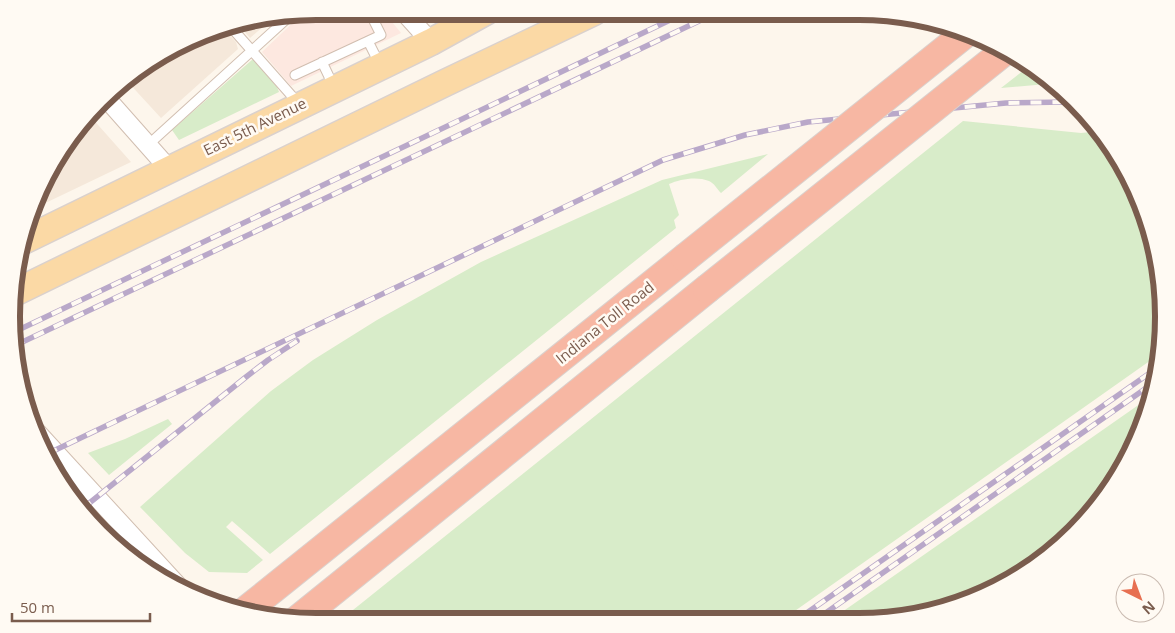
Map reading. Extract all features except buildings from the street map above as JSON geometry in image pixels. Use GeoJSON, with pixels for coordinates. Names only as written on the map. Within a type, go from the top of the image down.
{"type":"FeatureCollection","features":[{"type":"Feature","properties":{"kind":"highway","name":"Indiana Toll Road"},"geometry":{"type":"LineString","coordinates":[[252,606],[960,38]]}},
{"type":"Feature","properties":{"kind":"highway"},"geometry":{"type":"LineString","coordinates":[[306,612],[999,56]]}},
{"type":"Feature","properties":{"kind":"main road","name":"East 5th Avenue"},"geometry":{"type":"LineString","coordinates":[[34,232],[169,169],[431,42],[472,20]]}},
{"type":"Feature","properties":{"kind":"main road"},"geometry":{"type":"LineString","coordinates":[[22,289],[577,20]]}},
{"type":"Feature","properties":{"kind":"street"},"geometry":{"type":"LineString","coordinates":[[411,20],[431,42]]}},
{"type":"Feature","properties":{"kind":"street"},"geometry":{"type":"LineString","coordinates":[[111,103],[169,169]]}},
{"type":"Feature","properties":{"kind":"street"},"geometry":{"type":"LineString","coordinates":[[51,447],[161,568]]}},
{"type":"Feature","properties":{"kind":"lane"},"geometry":{"type":"LineString","coordinates":[[296,75],[380,35],[373,20]]}},
{"type":"Feature","properties":{"kind":"lane"},"geometry":{"type":"LineString","coordinates":[[148,145],[284,22]]}},
{"type":"Feature","properties":{"kind":"lane"},"geometry":{"type":"LineString","coordinates":[[235,32],[300,105]]}},
{"type":"Feature","properties":{"kind":"lane"},"geometry":{"type":"LineString","coordinates":[[368,41],[380,66]]}},
{"type":"Feature","properties":{"kind":"lane"},"geometry":{"type":"LineString","coordinates":[[322,62],[334,88]]}},
{"type":"Feature","properties":{"kind":"shaded area"},"geometry":{"type":"Polygon","coordinates":[[[390,20],[401,33],[291,86],[262,52],[294,21],[390,20]]]}},
{"type":"Feature","properties":{"kind":"shaded area"},"geometry":{"type":"Polygon","coordinates":[[[265,25],[250,38],[243,29],[265,25]]]}},
{"type":"Feature","properties":{"kind":"shaded area"},"geometry":{"type":"Polygon","coordinates":[[[228,34],[236,42],[238,49],[161,118],[131,85],[168,60],[203,43],[228,34]]]}},
{"type":"Feature","properties":{"kind":"shaded area"},"geometry":{"type":"Polygon","coordinates":[[[94,121],[131,162],[42,204],[60,168],[81,136],[94,121]]]}},
{"type":"Feature","properties":{"kind":"green space"},"geometry":{"type":"Polygon","coordinates":[[[253,59],[277,87],[279,92],[179,140],[172,130],[253,59]]]}},
{"type":"Feature","properties":{"kind":"green space"},"geometry":{"type":"Polygon","coordinates":[[[1024,70],[1043,84],[1001,88],[1024,70]]]}},
{"type":"Feature","properties":{"kind":"green space"},"geometry":{"type":"Polygon","coordinates":[[[963,121],[1081,133],[1091,132],[1115,168],[1139,221],[1149,259],[1155,316],[1151,360],[792,613],[349,613],[963,121]]]}},
{"type":"Feature","properties":{"kind":"green space"},"geometry":{"type":"Polygon","coordinates":[[[768,154],[721,193],[712,183],[704,179],[689,179],[669,184],[679,215],[674,220],[676,228],[270,554],[232,521],[226,527],[263,560],[247,573],[209,572],[185,553],[140,507],[271,391],[313,360],[377,320],[481,262],[662,180],[768,154]]]}},
{"type":"Feature","properties":{"kind":"green space"},"geometry":{"type":"Polygon","coordinates":[[[1142,402],[1124,448],[1094,497],[1068,526],[1039,552],[990,582],[935,603],[897,610],[841,613],[1142,402]]]}},
{"type":"Feature","properties":{"kind":"green space"},"geometry":{"type":"Polygon","coordinates":[[[168,419],[172,424],[109,475],[88,453],[125,439],[168,419]]]}},
{"type":"Feature","properties":{"kind":"green space"},"geometry":{"type":"Polygon","coordinates":[[[67,476],[83,492],[79,495],[67,476]]]}},
{"type":"Feature","properties":{"kind":"railway"},"geometry":{"type":"LineString","coordinates":[[21,329],[670,20]]}},
{"type":"Feature","properties":{"kind":"railway"},"geometry":{"type":"LineString","coordinates":[[22,342],[701,20]]}},
{"type":"Feature","properties":{"kind":"railway"},"geometry":{"type":"LineString","coordinates":[[53,451],[663,160],[745,135],[808,122],[1006,103],[1063,102]]}},
{"type":"Feature","properties":{"kind":"railway"},"geometry":{"type":"LineString","coordinates":[[88,505],[246,377],[297,341]]}},
{"type":"Feature","properties":{"kind":"railway"},"geometry":{"type":"LineString","coordinates":[[807,613],[1149,374]]}},
{"type":"Feature","properties":{"kind":"railway"},"geometry":{"type":"LineString","coordinates":[[826,613],[1146,388]]}}]}
